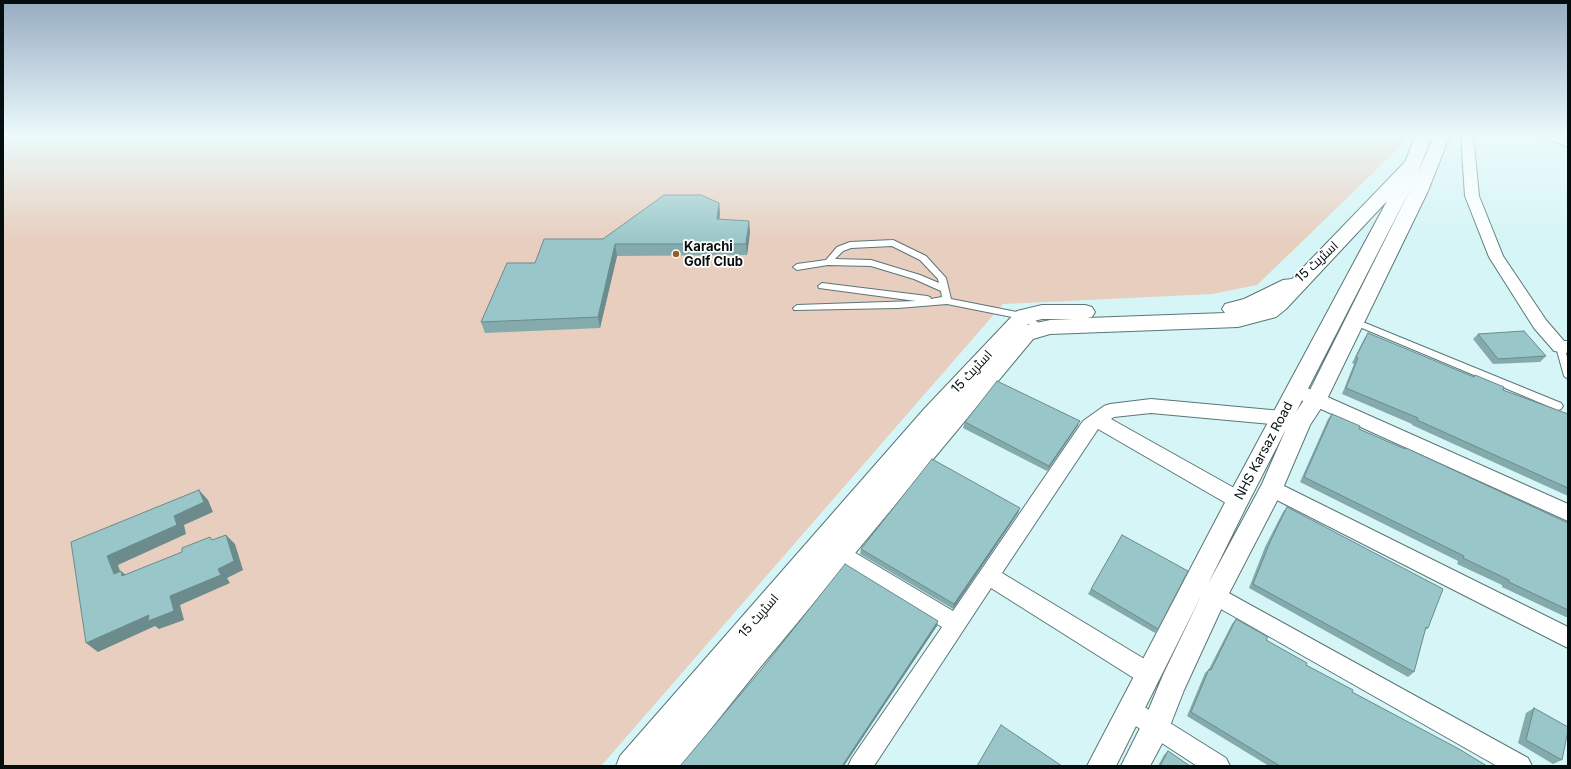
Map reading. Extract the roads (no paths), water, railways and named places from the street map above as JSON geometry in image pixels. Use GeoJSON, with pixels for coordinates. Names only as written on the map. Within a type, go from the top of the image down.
{"type":"FeatureCollection","features":[{"type":"Feature","properties":{"kind":"street","name":"اسٹریٹ 15"},"geometry":{"type":"LineString","coordinates":[[630,766],[927,421],[1032,323],[1238,320],[1269,312],[1406,171]]}},
{"type":"Feature","properties":{"kind":"street","name":"NHS Karsaz Road"},"geometry":{"type":"LineString","coordinates":[[1101,766],[1241,494],[1282,418],[1306,394],[1353,321],[1387,237],[1411,171]]}},
{"type":"Feature","properties":{"kind":"street","name":"NHS Karsaz Road"},"geometry":{"type":"LineString","coordinates":[[1135,766],[1156,726],[1173,684],[1215,596],[1269,493],[1301,421],[1306,394],[1387,237],[1419,191],[1427,171]]}},
{"type":"Feature","properties":{"kind":"street"},"geometry":{"type":"LineString","coordinates":[[1470,171],[1472,196],[1496,256],[1540,324],[1564,347]]}},
{"type":"Feature","properties":{"kind":"street"},"geometry":{"type":"LineString","coordinates":[[663,766],[1026,334],[1032,323]]}},
{"type":"Feature","properties":{"kind":"street"},"geometry":{"type":"LineString","coordinates":[[1306,394],[1568,513]]}},
{"type":"Feature","properties":{"kind":"street"},"geometry":{"type":"LineString","coordinates":[[860,766],[1089,426],[1110,411],[1151,406],[1282,418]]}},
{"type":"Feature","properties":{"kind":"street"},"geometry":{"type":"LineString","coordinates":[[1097,420],[1241,494],[1269,493],[1568,638]]}},
{"type":"Feature","properties":{"kind":"street"},"geometry":{"type":"LineString","coordinates":[[840,554],[956,624]]}},
{"type":"Feature","properties":{"kind":"street"},"geometry":{"type":"LineString","coordinates":[[988,575],[1148,674]]}},
{"type":"Feature","properties":{"kind":"street"},"geometry":{"type":"LineString","coordinates":[[1195,584],[1520,766]]}},
{"type":"Feature","properties":{"kind":"street"},"geometry":{"type":"LineString","coordinates":[[1130,709],[1218,766]]}},
{"type":"Feature","properties":{"kind":"lane"},"geometry":{"type":"LineString","coordinates":[[828,262],[840,249],[850,246],[893,243],[924,258],[942,278],[947,301]]}},
{"type":"Feature","properties":{"kind":"lane"},"geometry":{"type":"LineString","coordinates":[[798,267],[828,262],[871,263],[917,277],[945,289]]}},
{"type":"Feature","properties":{"kind":"lane"},"geometry":{"type":"LineString","coordinates":[[822,286],[947,301],[1032,323]]}},
{"type":"Feature","properties":{"kind":"lane"},"geometry":{"type":"LineString","coordinates":[[797,308],[898,305],[947,301]]}},
{"type":"Feature","properties":{"kind":"lane"},"geometry":{"type":"LineString","coordinates":[[1353,321],[1558,406]]}},
{"type":"Feature","properties":{"kind":"lane"},"geometry":{"type":"LineString","coordinates":[[1564,347],[1568,376]]}},
{"type":"Feature","properties":{"kind":"place","name":"Karachi Golf Club"},"geometry":{"type":"Point","coordinates":[676,254]}}]}
